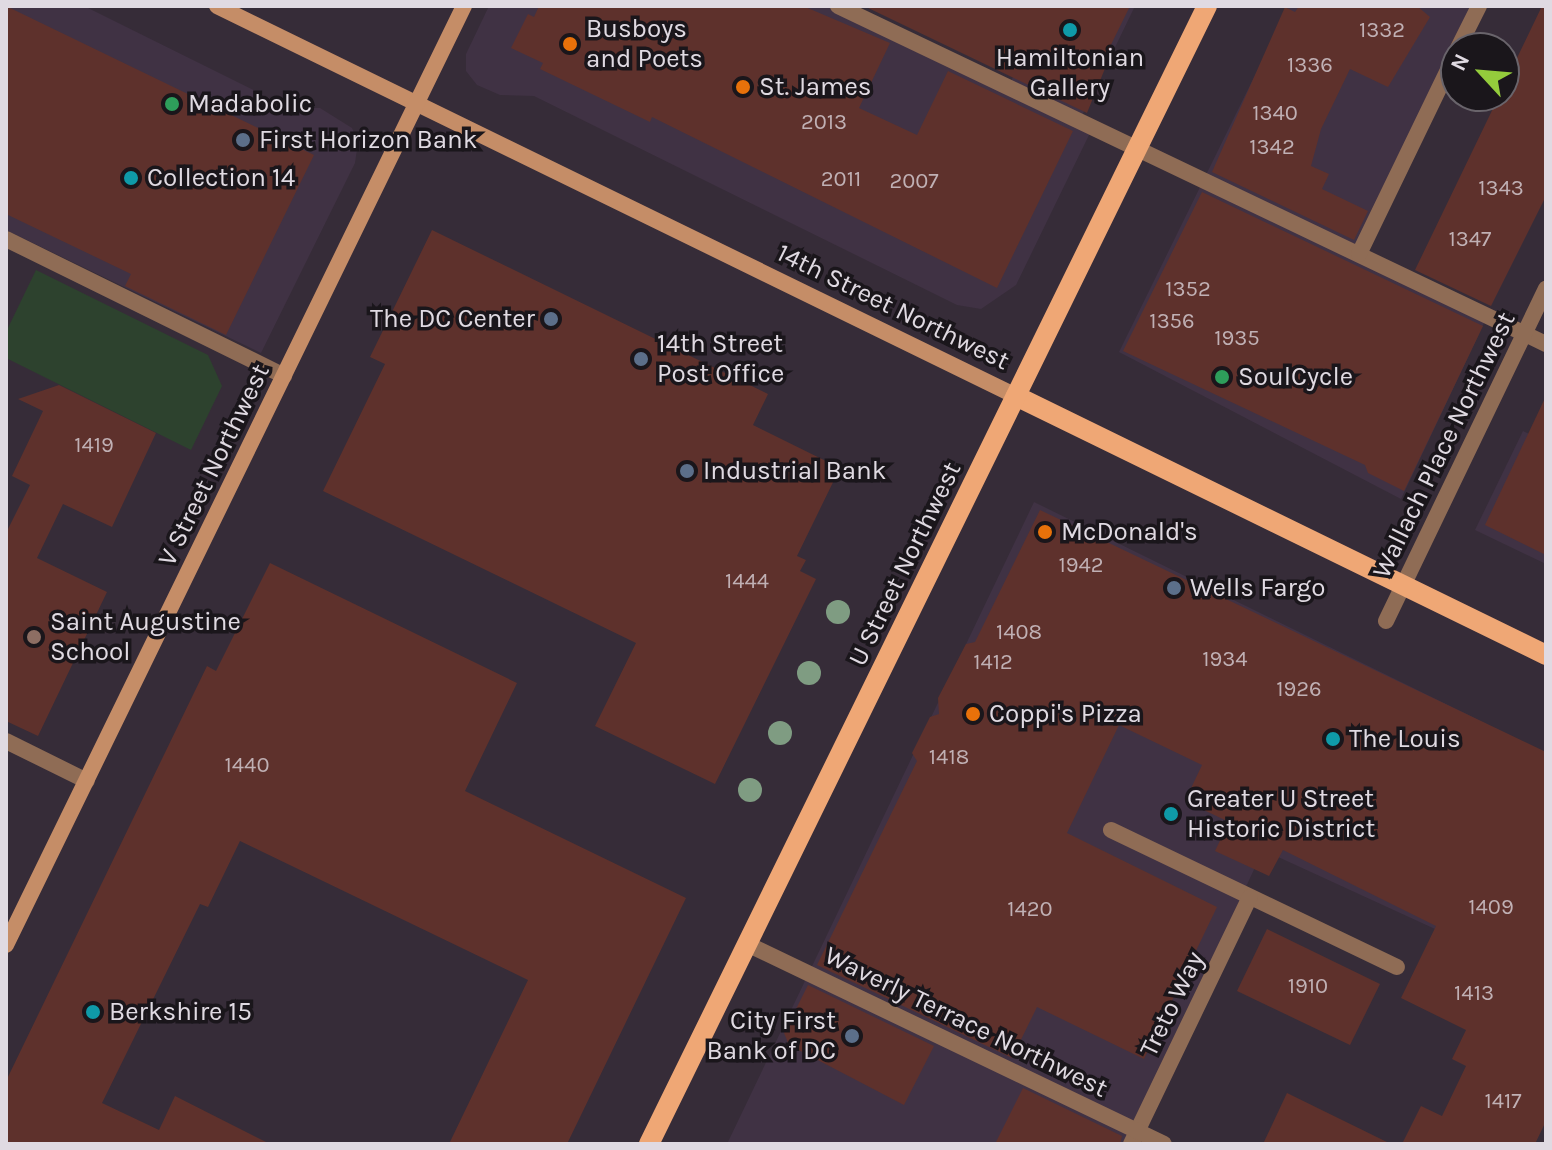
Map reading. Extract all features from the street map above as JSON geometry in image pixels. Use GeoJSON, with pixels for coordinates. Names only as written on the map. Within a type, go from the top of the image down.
{"type":"FeatureCollection","features":[{"type":"Feature","properties":{"kind":"main road","name":"U Street Northwest"},"geometry":{"type":"LineString","coordinates":[[649,1144],[1138,146],[1203,7]]}},
{"type":"Feature","properties":{"kind":"main road","name":"14th Street Northwest"},"geometry":{"type":"LineString","coordinates":[[1016,396],[1546,655]]}},
{"type":"Feature","properties":{"kind":"street","name":"14th Street Northwest"},"geometry":{"type":"LineString","coordinates":[[217,6],[1016,396]]}},
{"type":"Feature","properties":{"kind":"street","name":"V Street Northwest"},"geometry":{"type":"LineString","coordinates":[[6,945],[464,6]]}},
{"type":"Feature","properties":{"kind":"street"},"geometry":{"type":"LineString","coordinates":[[838,6],[1138,146],[1546,344]]}},
{"type":"Feature","properties":{"kind":"street"},"geometry":{"type":"LineString","coordinates":[[1466,32],[1479,6]]}},
{"type":"Feature","properties":{"kind":"street"},"geometry":{"type":"LineString","coordinates":[[1359,254],[1440,85]]}},
{"type":"Feature","properties":{"kind":"street"},"geometry":{"type":"LineString","coordinates":[[6,239],[284,376]]}},
{"type":"Feature","properties":{"kind":"street","name":"Wallach Place Northwest"},"geometry":{"type":"LineString","coordinates":[[1386,621],[1546,289]]}},
{"type":"Feature","properties":{"kind":"street"},"geometry":{"type":"LineString","coordinates":[[6,741],[87,781]]}},
{"type":"Feature","properties":{"kind":"street"},"geometry":{"type":"LineString","coordinates":[[1111,830],[1397,967]]}},
{"type":"Feature","properties":{"kind":"street","name":"Treto Way"},"geometry":{"type":"LineString","coordinates":[[1134,1138],[1250,897]]}},
{"type":"Feature","properties":{"kind":"street","name":"Waverly Terrace Northwest"},"geometry":{"type":"LineString","coordinates":[[747,944],[1134,1138],[1164,1144]]}},
{"type":"Feature","properties":{"kind":"shaded area","name":"Collection 14"},"geometry":{"type":"Polygon","coordinates":[[[6,6],[84,6],[290,108],[320,108],[352,128],[358,142],[355,163],[261,353],[6,230],[6,6]]]}},
{"type":"Feature","properties":{"kind":"shaded area"},"geometry":{"type":"Polygon","coordinates":[[[489,6],[830,6],[1006,92],[1046,6],[1135,6],[1077,126],[1090,133],[1016,285],[981,309],[957,305],[534,96],[500,95],[477,85],[466,71],[466,54],[489,6]]]}},
{"type":"Feature","properties":{"kind":"shaded area"},"geometry":{"type":"Polygon","coordinates":[[[1289,6],[1472,6],[1460,32],[1440,32],[1440,74],[1354,256],[1486,319],[1401,499],[1119,352],[1289,6]]]}},
{"type":"Feature","properties":{"kind":"shaded area"},"geometry":{"type":"Polygon","coordinates":[[[1523,431],[1546,442],[1546,564],[1475,530],[1523,431]]]}},
{"type":"Feature","properties":{"kind":"shaded area"},"geometry":{"type":"Polygon","coordinates":[[[1034,502],[1546,753],[1546,980],[1263,850],[1127,1144],[727,1144],[1034,502]]]}},
{"type":"Feature","properties":{"kind":"green space"},"geometry":{"type":"Polygon","coordinates":[[[36,270],[208,355],[222,386],[191,450],[6,358],[6,332],[36,270]]]}},
{"type":"Feature","properties":{"kind":"building","name":"Collection 14"},"geometry":{"type":"Polygon","coordinates":[[[6,6],[314,155],[226,335],[125,286],[131,274],[6,214],[6,6]]]}},
{"type":"Feature","properties":{"kind":"building"},"geometry":{"type":"Polygon","coordinates":[[[539,6],[803,6],[890,43],[859,108],[917,135],[948,71],[1073,131],[997,288],[652,117],[650,122],[540,69],[543,63],[511,48],[528,14],[534,17],[539,6]]]}},
{"type":"Feature","properties":{"kind":"building"},"geometry":{"type":"Polygon","coordinates":[[[864,6],[1130,6],[1102,63],[1106,66],[1087,113],[864,6]]]}},
{"type":"Feature","properties":{"kind":"building"},"geometry":{"type":"Polygon","coordinates":[[[1299,6],[1417,6],[1430,17],[1388,87],[1350,69],[1321,129],[1311,166],[1329,174],[1322,189],[1368,211],[1354,240],[1212,172],[1285,7],[1295,12],[1299,6]]]}},
{"type":"Feature","properties":{"kind":"building"},"geometry":{"type":"Polygon","coordinates":[[[1542,6],[1546,6],[1546,196],[1491,306],[1415,270],[1491,112],[1520,112],[1520,52],[1542,6]]]}},
{"type":"Feature","properties":{"kind":"building"},"geometry":{"type":"Polygon","coordinates":[[[1202,192],[1483,326],[1404,491],[1368,473],[1365,465],[1123,351],[1202,192]]]}},
{"type":"Feature","properties":{"kind":"building"},"geometry":{"type":"Polygon","coordinates":[[[432,230],[768,394],[753,425],[840,468],[797,556],[806,560],[800,571],[816,579],[715,784],[595,726],[636,643],[323,491],[385,364],[370,357],[432,230]]]}},
{"type":"Feature","properties":{"kind":"building"},"geometry":{"type":"Polygon","coordinates":[[[59,385],[156,433],[112,527],[63,504],[37,558],[107,592],[38,736],[6,721],[6,533],[30,485],[12,476],[43,411],[18,399],[59,385]]]}},
{"type":"Feature","properties":{"kind":"building"},"geometry":{"type":"Polygon","coordinates":[[[1546,396],[1546,555],[1485,525],[1546,396]]]}},
{"type":"Feature","properties":{"kind":"building"},"geometry":{"type":"Polygon","coordinates":[[[1040,510],[1546,752],[1546,1121],[1535,1144],[1402,1144],[1421,1106],[1442,1116],[1466,1066],[1452,1059],[1466,1030],[1401,998],[1436,926],[1283,850],[1269,876],[1215,851],[1229,822],[1185,801],[1202,765],[1119,725],[1067,833],[1217,907],[1144,1059],[1037,1007],[1012,1058],[817,965],[917,761],[912,753],[930,717],[939,714],[938,698],[966,644],[975,642],[1040,510]]]}},
{"type":"Feature","properties":{"kind":"building"},"geometry":{"type":"Polygon","coordinates":[[[270,563],[517,683],[465,791],[686,898],[567,1144],[449,1144],[528,980],[240,841],[208,907],[200,904],[102,1103],[159,1130],[175,1096],[270,1144],[6,1144],[6,1081],[207,666],[216,671],[270,563]]]}},
{"type":"Feature","properties":{"kind":"building"},"geometry":{"type":"Polygon","coordinates":[[[1267,929],[1380,984],[1350,1045],[1237,991],[1267,929]]]}},
{"type":"Feature","properties":{"kind":"building"},"geometry":{"type":"Polygon","coordinates":[[[808,985],[934,1046],[904,1105],[789,1045],[784,1033],[808,985]]]}},
{"type":"Feature","properties":{"kind":"building"},"geometry":{"type":"Polygon","coordinates":[[[1023,1088],[1122,1136],[1120,1144],[995,1144],[1023,1088]]]}},
{"type":"Feature","properties":{"kind":"building"},"geometry":{"type":"Polygon","coordinates":[[[1287,1093],[1391,1144],[1263,1144],[1287,1093]]]}},
{"type":"Feature","properties":{"kind":"place","name":"Hamiltonian Gallery"},"geometry":{"type":"Point","coordinates":[1070,30]}},
{"type":"Feature","properties":{"kind":"place","name":"Busboys and Poets"},"geometry":{"type":"Point","coordinates":[570,44]}},
{"type":"Feature","properties":{"kind":"place","name":"St. James"},"geometry":{"type":"Point","coordinates":[743,87]}},
{"type":"Feature","properties":{"kind":"place","name":"Madabolic"},"geometry":{"type":"Point","coordinates":[172,104]}},
{"type":"Feature","properties":{"kind":"place","name":"First Horizon Bank"},"geometry":{"type":"Point","coordinates":[243,140]}},
{"type":"Feature","properties":{"kind":"place","name":"Collection 14"},"geometry":{"type":"Point","coordinates":[131,178]}},
{"type":"Feature","properties":{"kind":"place","name":"The DC Center"},"geometry":{"type":"Point","coordinates":[551,319]}},
{"type":"Feature","properties":{"kind":"place","name":"14th Street Post Office"},"geometry":{"type":"Point","coordinates":[641,359]}},
{"type":"Feature","properties":{"kind":"place","name":"SoulCycle"},"geometry":{"type":"Point","coordinates":[1222,377]}},
{"type":"Feature","properties":{"kind":"place","name":"Industrial Bank"},"geometry":{"type":"Point","coordinates":[687,471]}},
{"type":"Feature","properties":{"kind":"place","name":"McDonald's"},"geometry":{"type":"Point","coordinates":[1045,532]}},
{"type":"Feature","properties":{"kind":"place","name":"Wells Fargo"},"geometry":{"type":"Point","coordinates":[1174,588]}},
{"type":"Feature","properties":{"kind":"place","name":"Saint Augustine School"},"geometry":{"type":"Point","coordinates":[34,637]}},
{"type":"Feature","properties":{"kind":"place","name":"Coppi's Pizza"},"geometry":{"type":"Point","coordinates":[973,714]}},
{"type":"Feature","properties":{"kind":"place","name":"The Louis"},"geometry":{"type":"Point","coordinates":[1333,739]}},
{"type":"Feature","properties":{"kind":"place","name":"Greater U Street Historic District"},"geometry":{"type":"Point","coordinates":[1171,814]}},
{"type":"Feature","properties":{"kind":"place","name":"Berkshire 15"},"geometry":{"type":"Point","coordinates":[93,1012]}},
{"type":"Feature","properties":{"kind":"place","name":"City First Bank of DC"},"geometry":{"type":"Point","coordinates":[852,1036]}}]}
